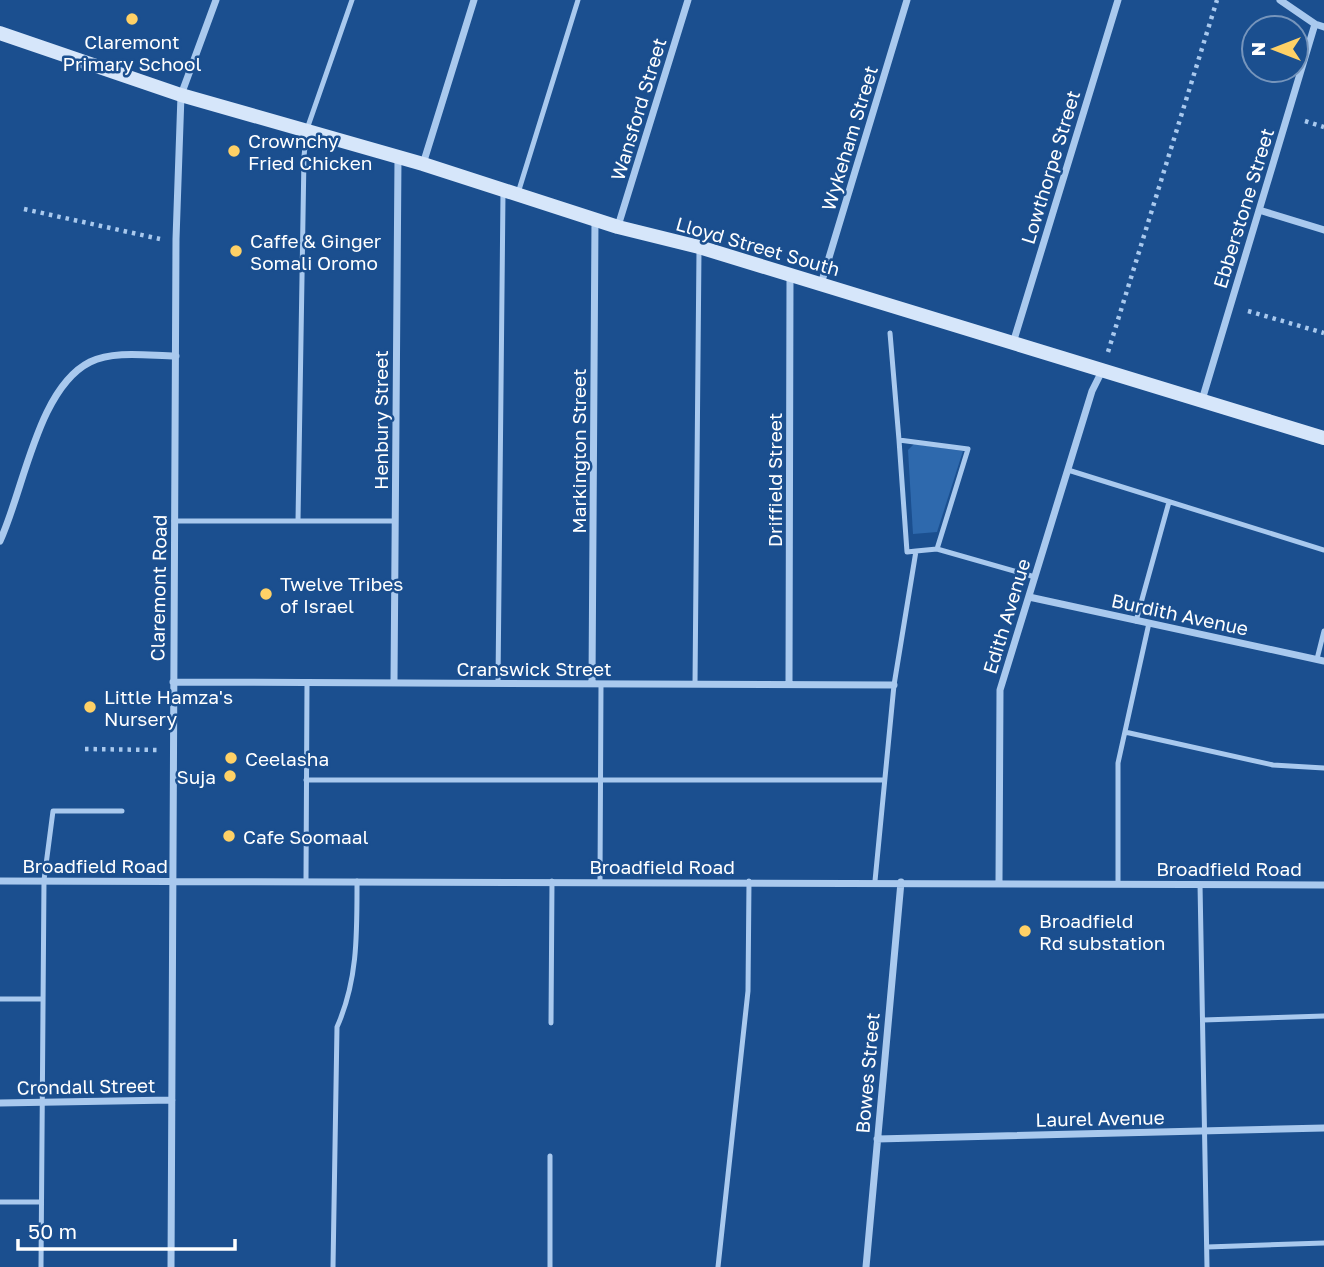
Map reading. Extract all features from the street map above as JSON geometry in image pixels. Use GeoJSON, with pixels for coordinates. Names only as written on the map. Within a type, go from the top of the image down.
{"type":"FeatureCollection","features":[{"type":"Feature","properties":{"kind":"street","name":"Claremont Road"},"geometry":{"type":"LineString","coordinates":[[171,1267],[176,239],[181,95],[216,0]]}},
{"type":"Feature","properties":{"kind":"street"},"geometry":{"type":"LineString","coordinates":[[423,164],[474,0]]}},
{"type":"Feature","properties":{"kind":"street","name":"Wansford Street"},"geometry":{"type":"LineString","coordinates":[[618,227],[688,0]]}},
{"type":"Feature","properties":{"kind":"street","name":"Wykeham Street"},"geometry":{"type":"LineString","coordinates":[[821,284],[907,0]]}},
{"type":"Feature","properties":{"kind":"street","name":"Lowthorpe Street"},"geometry":{"type":"LineString","coordinates":[[1013,342],[1118,0]]}},
{"type":"Feature","properties":{"kind":"street"},"geometry":{"type":"LineString","coordinates":[[1280,0],[1315,24],[1324,27]]}},
{"type":"Feature","properties":{"kind":"street","name":"Ebberstone Street"},"geometry":{"type":"LineString","coordinates":[[1202,400],[1315,24]]}},
{"type":"Feature","properties":{"kind":"street","name":"Lloyd Street South"},"geometry":{"type":"LineString","coordinates":[[0,33],[181,95],[307,129],[503,188],[618,227],[699,247],[1324,438]]}},
{"type":"Feature","properties":{"kind":"street","name":"Henbury Street"},"geometry":{"type":"LineString","coordinates":[[394,682],[398,158]]}},
{"type":"Feature","properties":{"kind":"street"},"geometry":{"type":"LineString","coordinates":[[1259,210],[1324,230]]}},
{"type":"Feature","properties":{"kind":"street","name":"Markington Street"},"geometry":{"type":"LineString","coordinates":[[592,683],[595,220]]}},
{"type":"Feature","properties":{"kind":"street","name":"Driffield Street"},"geometry":{"type":"LineString","coordinates":[[789,684],[790,276]]}},
{"type":"Feature","properties":{"kind":"street"},"geometry":{"type":"LineString","coordinates":[[0,541],[49,404],[65,381],[91,362],[109,357],[176,356]]}},
{"type":"Feature","properties":{"kind":"street","name":"Edith Avenue"},"geometry":{"type":"LineString","coordinates":[[999,882],[1000,690],[1092,391],[1103,370]]}},
{"type":"Feature","properties":{"kind":"street","name":"Burdith Avenue"},"geometry":{"type":"LineString","coordinates":[[1028,597],[1320,660]]}},
{"type":"Feature","properties":{"kind":"street","name":"Cranswick Street"},"geometry":{"type":"LineString","coordinates":[[173,682],[894,685]]}},
{"type":"Feature","properties":{"kind":"street","name":"Broadfield Road"},"geometry":{"type":"LineString","coordinates":[[0,881],[876,881],[1324,885]]}},
{"type":"Feature","properties":{"kind":"street","name":"Bowes Street"},"geometry":{"type":"LineString","coordinates":[[866,1267],[901,882]]}},
{"type":"Feature","properties":{"kind":"street","name":"Crondall Street"},"geometry":{"type":"LineString","coordinates":[[0,1103],[172,1100]]}},
{"type":"Feature","properties":{"kind":"street","name":"Laurel Avenue"},"geometry":{"type":"LineString","coordinates":[[877,1139],[1324,1128]]}},
{"type":"Feature","properties":{"kind":"lane"},"geometry":{"type":"LineString","coordinates":[[298,521],[307,129],[352,0]]}},
{"type":"Feature","properties":{"kind":"lane"},"geometry":{"type":"LineString","coordinates":[[518,193],[578,0]]}},
{"type":"Feature","properties":{"kind":"lane"},"geometry":{"type":"LineString","coordinates":[[498,683],[503,188]]}},
{"type":"Feature","properties":{"kind":"lane"},"geometry":{"type":"LineString","coordinates":[[695,684],[699,247]]}},
{"type":"Feature","properties":{"kind":"lane"},"geometry":{"type":"LineString","coordinates":[[890,333],[907,552],[937,549],[1035,577]]}},
{"type":"Feature","properties":{"kind":"lane"},"geometry":{"type":"LineString","coordinates":[[899,440],[968,449],[937,549]]}},
{"type":"Feature","properties":{"kind":"lane"},"geometry":{"type":"LineString","coordinates":[[1068,470],[1324,550]]}},
{"type":"Feature","properties":{"kind":"lane"},"geometry":{"type":"LineString","coordinates":[[1136,621],[1169,502]]}},
{"type":"Feature","properties":{"kind":"lane"},"geometry":{"type":"LineString","coordinates":[[174,521],[395,521]]}},
{"type":"Feature","properties":{"kind":"lane"},"geometry":{"type":"LineString","coordinates":[[876,881],[894,685],[916,551]]}},
{"type":"Feature","properties":{"kind":"lane"},"geometry":{"type":"LineString","coordinates":[[1118,883],[1118,763],[1149,623]]}},
{"type":"Feature","properties":{"kind":"lane"},"geometry":{"type":"LineString","coordinates":[[1320,660],[1324,631]]}},
{"type":"Feature","properties":{"kind":"lane"},"geometry":{"type":"LineString","coordinates":[[306,881],[307,683]]}},
{"type":"Feature","properties":{"kind":"lane"},"geometry":{"type":"LineString","coordinates":[[600,881],[601,684]]}},
{"type":"Feature","properties":{"kind":"lane"},"geometry":{"type":"LineString","coordinates":[[1125,732],[1273,765],[1324,768]]}},
{"type":"Feature","properties":{"kind":"lane"},"geometry":{"type":"LineString","coordinates":[[306,780],[884,780]]}},
{"type":"Feature","properties":{"kind":"lane"},"geometry":{"type":"LineString","coordinates":[[41,1267],[44,880],[53,811],[122,811]]}},
{"type":"Feature","properties":{"kind":"lane"},"geometry":{"type":"LineString","coordinates":[[333,1267],[337,1027],[349,999],[357,956],[357,881]]}},
{"type":"Feature","properties":{"kind":"lane"},"geometry":{"type":"LineString","coordinates":[[551,1023],[552,881]]}},
{"type":"Feature","properties":{"kind":"lane"},"geometry":{"type":"LineString","coordinates":[[718,1267],[748,990],[749,881]]}},
{"type":"Feature","properties":{"kind":"lane"},"geometry":{"type":"LineString","coordinates":[[1200,884],[1207,1267]]}},
{"type":"Feature","properties":{"kind":"lane"},"geometry":{"type":"LineString","coordinates":[[0,999],[43,999]]}},
{"type":"Feature","properties":{"kind":"lane"},"geometry":{"type":"LineString","coordinates":[[1203,1020],[1324,1016]]}},
{"type":"Feature","properties":{"kind":"lane"},"geometry":{"type":"LineString","coordinates":[[550,1156],[550,1267]]}},
{"type":"Feature","properties":{"kind":"lane"},"geometry":{"type":"LineString","coordinates":[[0,1202],[41,1202]]}},
{"type":"Feature","properties":{"kind":"lane"},"geometry":{"type":"LineString","coordinates":[[1207,1247],[1324,1243]]}},
{"type":"Feature","properties":{"kind":"path"},"geometry":{"type":"LineString","coordinates":[[1103,370],[1217,0]]}},
{"type":"Feature","properties":{"kind":"path"},"geometry":{"type":"LineString","coordinates":[[24,209],[153,239],[176,239]]}},
{"type":"Feature","properties":{"kind":"path"},"geometry":{"type":"LineString","coordinates":[[1230,306],[1324,333]]}},
{"type":"Feature","properties":{"kind":"path"},"geometry":{"type":"LineString","coordinates":[[85,749],[172,749]]}},
{"type":"Feature","properties":{"kind":"shaded area"},"geometry":{"type":"Polygon","coordinates":[[[914,444],[963,451],[937,532],[913,534],[908,450],[914,444]]]}},
{"type":"Feature","properties":{"kind":"place","name":"Claremont Primary School"},"geometry":{"type":"Point","coordinates":[132,19]}},
{"type":"Feature","properties":{"kind":"place","name":"Crownchy Fried Chicken"},"geometry":{"type":"Point","coordinates":[234,151]}},
{"type":"Feature","properties":{"kind":"place","name":"Caffe & Ginger Somali Oromo"},"geometry":{"type":"Point","coordinates":[236,251]}},
{"type":"Feature","properties":{"kind":"place","name":"Twelve Tribes of Israel"},"geometry":{"type":"Point","coordinates":[266,594]}},
{"type":"Feature","properties":{"kind":"place","name":"Little Hamza's Nursery"},"geometry":{"type":"Point","coordinates":[90,707]}},
{"type":"Feature","properties":{"kind":"place","name":"Ceelasha"},"geometry":{"type":"Point","coordinates":[231,758]}},
{"type":"Feature","properties":{"kind":"place","name":"Suja"},"geometry":{"type":"Point","coordinates":[230,776]}},
{"type":"Feature","properties":{"kind":"place","name":"Cafe Soomaal"},"geometry":{"type":"Point","coordinates":[229,836]}},
{"type":"Feature","properties":{"kind":"place","name":"Broadfield Rd substation"},"geometry":{"type":"Point","coordinates":[1025,931]}}]}
